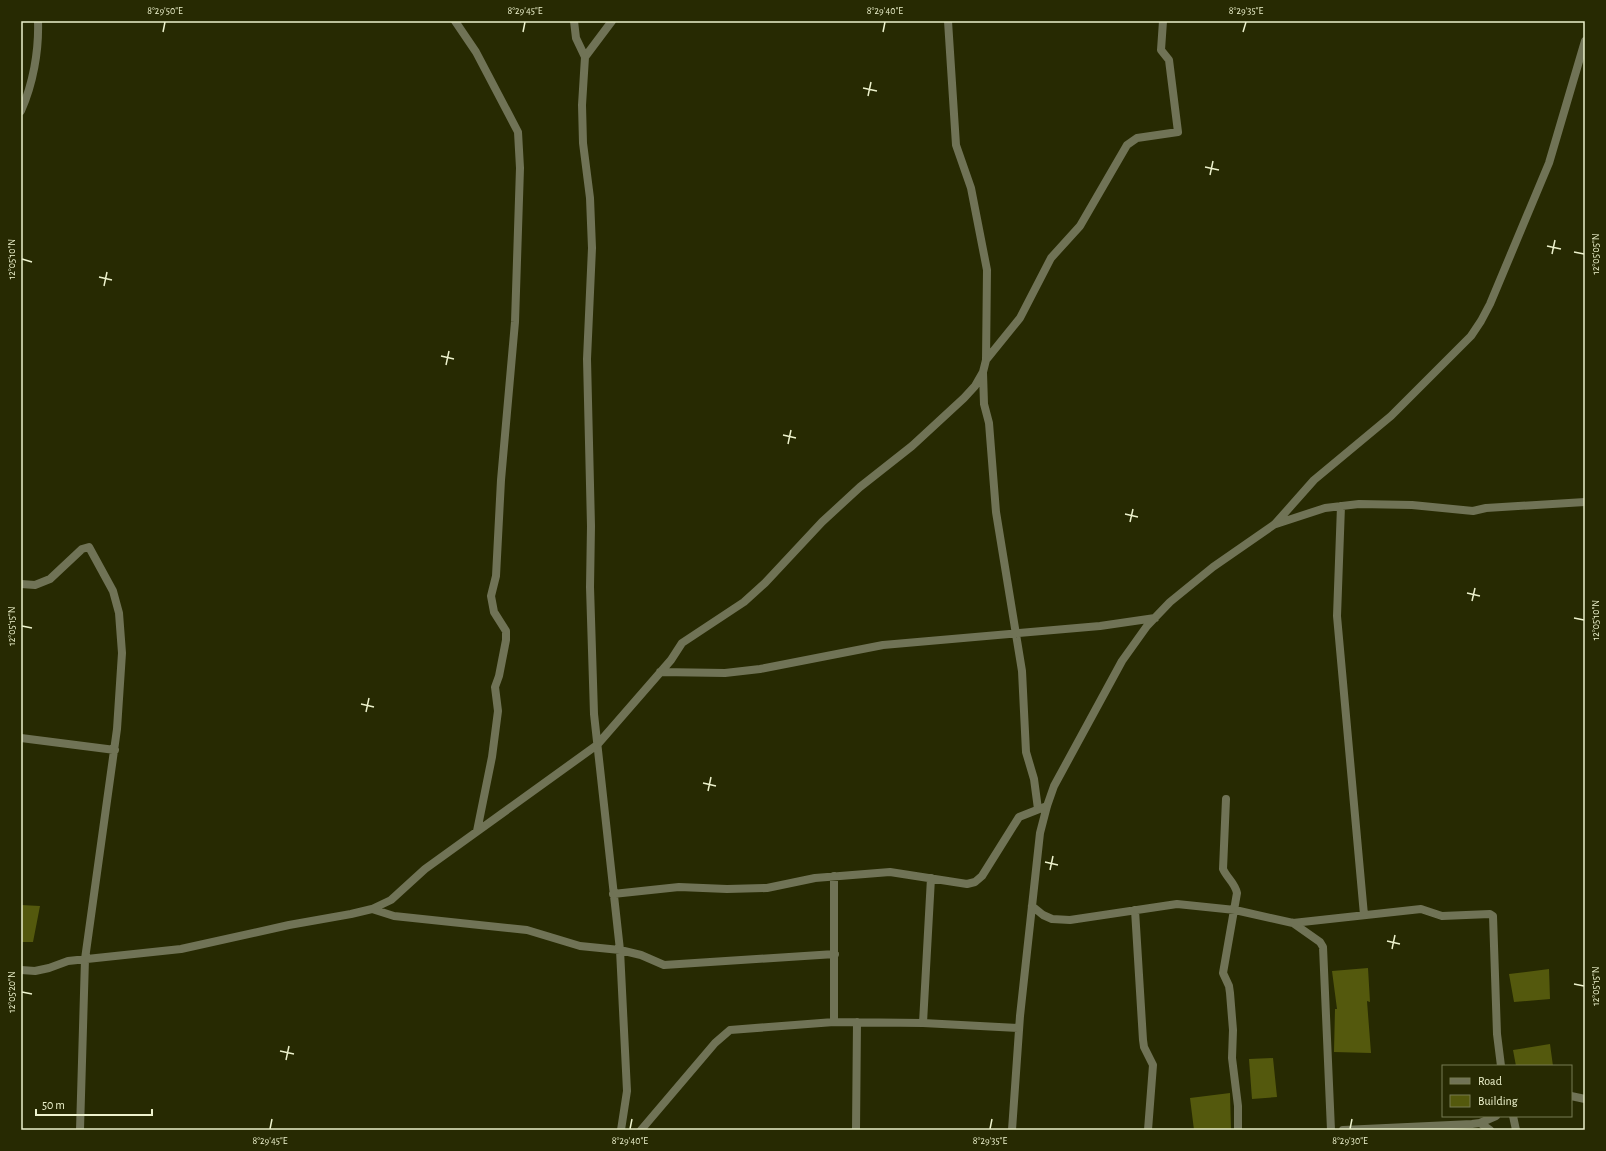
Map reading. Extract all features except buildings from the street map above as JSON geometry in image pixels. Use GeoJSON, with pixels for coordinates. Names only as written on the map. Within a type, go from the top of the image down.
{"type":"FeatureCollection","features":[{"type":"Feature","properties":{"kind":"street"},"geometry":{"type":"LineString","coordinates":[[21,111],[32,77],[38,34],[38,21]]}},
{"type":"Feature","properties":{"kind":"street"},"geometry":{"type":"LineString","coordinates":[[455,21],[476,52],[518,132],[520,168],[520,202],[514,322],[502,473],[496,576],[491,596],[494,612],[506,632],[506,640],[500,676],[495,687],[498,711],[492,757],[477,831]]}},
{"type":"Feature","properties":{"kind":"street"},"geometry":{"type":"LineString","coordinates":[[574,21],[576,38],[585,57],[582,91],[583,143],[590,198],[592,248],[587,359],[591,526],[590,587],[594,714],[620,950],[627,1091],[621,1130]]}},
{"type":"Feature","properties":{"kind":"street"},"geometry":{"type":"LineString","coordinates":[[585,57],[612,21]]}},
{"type":"Feature","properties":{"kind":"street"},"geometry":{"type":"LineString","coordinates":[[21,970],[35,971],[68,961],[181,949],[289,925],[372,909],[391,900],[425,869],[477,831],[509,810],[597,745],[660,672],[682,643],[744,602],[765,583],[822,522],[860,487],[912,446],[964,398],[975,386],[983,372],[986,360],[987,270],[971,188],[956,145],[948,21]]}},
{"type":"Feature","properties":{"kind":"street"},"geometry":{"type":"LineString","coordinates":[[986,360],[1013,328],[1051,258],[1080,226],[1126,145],[1137,138],[1178,132],[1169,60],[1161,50],[1163,21]]}},
{"type":"Feature","properties":{"kind":"street"},"geometry":{"type":"LineString","coordinates":[[1012,1130],[1019,1028],[1040,833],[1054,786],[1122,661],[1147,626],[1170,602],[1213,567],[1275,524],[1314,480],[1391,416],[1471,336],[1481,321],[1548,163],[1585,41]]}},
{"type":"Feature","properties":{"kind":"street"},"geometry":{"type":"LineString","coordinates":[[983,372],[984,404],[989,423],[996,512],[1022,671],[1026,752],[1034,779],[1038,809]]}},
{"type":"Feature","properties":{"kind":"street"},"geometry":{"type":"LineString","coordinates":[[1275,524],[1325,508],[1359,504],[1412,505],[1473,511],[1486,508],[1585,502]]}},
{"type":"Feature","properties":{"kind":"street"},"geometry":{"type":"LineString","coordinates":[[1341,506],[1337,616],[1364,915]]}},
{"type":"Feature","properties":{"kind":"street"},"geometry":{"type":"LineString","coordinates":[[21,584],[35,585],[50,579],[82,549],[89,547],[113,591],[119,613],[122,653],[115,750],[85,959],[80,1130]]}},
{"type":"Feature","properties":{"kind":"street"},"geometry":{"type":"LineString","coordinates":[[660,672],[725,673],[760,669],[882,645],[1100,626],[1155,618]]}},
{"type":"Feature","properties":{"kind":"street"},"geometry":{"type":"LineString","coordinates":[[21,738],[115,750]]}},
{"type":"Feature","properties":{"kind":"street"},"geometry":{"type":"LineString","coordinates":[[1226,799],[1223,869],[1235,886],[1237,893],[1223,973],[1229,986],[1230,994],[1233,1030],[1232,1058],[1238,1106],[1238,1130]]}},
{"type":"Feature","properties":{"kind":"street"},"geometry":{"type":"LineString","coordinates":[[613,894],[679,887],[727,889],[768,888],[815,878],[890,872],[968,884],[975,882],[982,876],[1019,817],[1047,806]]}},
{"type":"Feature","properties":{"kind":"street"},"geometry":{"type":"LineString","coordinates":[[834,876],[834,1022]]}},
{"type":"Feature","properties":{"kind":"street"},"geometry":{"type":"LineString","coordinates":[[923,1022],[931,878]]}},
{"type":"Feature","properties":{"kind":"street"},"geometry":{"type":"LineString","coordinates":[[1032,906],[1043,915],[1052,919],[1070,920],[1177,904],[1235,910],[1293,923],[1421,909],[1442,916],[1490,914],[1493,916],[1497,1034],[1501,1065]]}},
{"type":"Feature","properties":{"kind":"street"},"geometry":{"type":"LineString","coordinates":[[372,909],[394,916],[527,930],[580,946],[620,950],[641,955],[664,965],[835,954]]}},
{"type":"Feature","properties":{"kind":"street"},"geometry":{"type":"LineString","coordinates":[[1136,910],[1143,1040],[1144,1047],[1153,1065],[1148,1130]]}},
{"type":"Feature","properties":{"kind":"street"},"geometry":{"type":"LineString","coordinates":[[1293,923],[1320,942],[1323,947],[1331,1130]]}},
{"type":"Feature","properties":{"kind":"street"},"geometry":{"type":"LineString","coordinates":[[641,1130],[714,1043],[730,1030],[834,1022],[923,1022],[1019,1028]]}},
{"type":"Feature","properties":{"kind":"street"},"geometry":{"type":"LineString","coordinates":[[856,1130],[857,1022]]}},
{"type":"Feature","properties":{"kind":"street"},"geometry":{"type":"LineString","coordinates":[[1572,1096],[1585,1099]]}},
{"type":"Feature","properties":{"kind":"street"},"geometry":{"type":"LineString","coordinates":[[1343,1130],[1480,1123],[1494,1117]]}},
{"type":"Feature","properties":{"kind":"street"},"geometry":{"type":"LineString","coordinates":[[1512,1117],[1516,1130]]}},
{"type":"Feature","properties":{"kind":"street"},"geometry":{"type":"LineString","coordinates":[[1480,1123],[1490,1130]]}}]}
